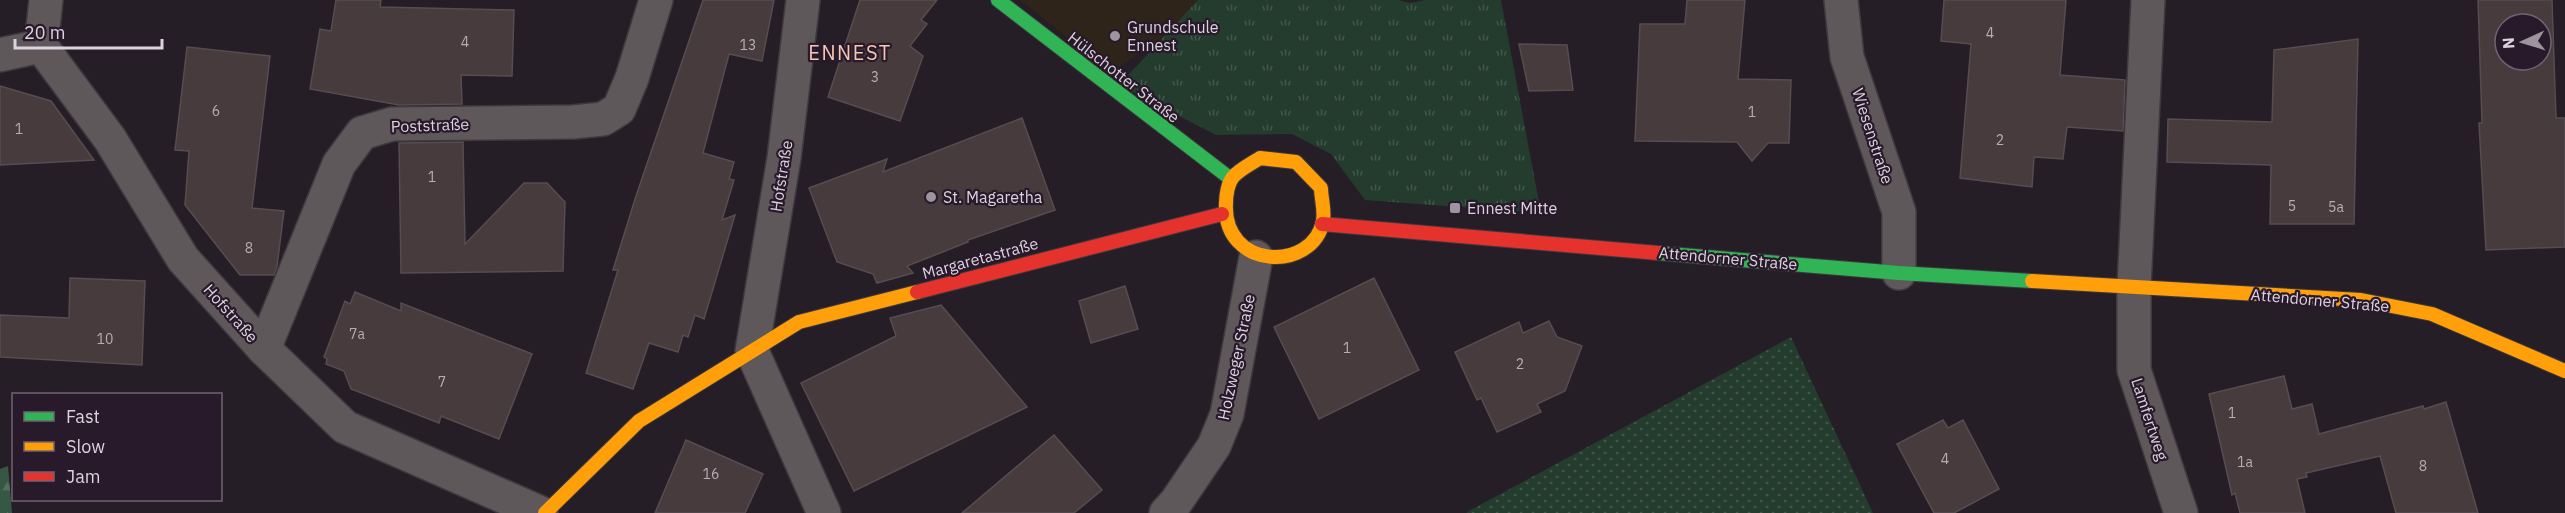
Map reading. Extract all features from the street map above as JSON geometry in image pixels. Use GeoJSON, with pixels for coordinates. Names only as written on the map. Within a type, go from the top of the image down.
{"type":"FeatureCollection","features":[{"type":"Feature","properties":{"kind":"street"},"geometry":{"type":"LineString","coordinates":[[0,55],[41,46],[46,0]]}},
{"type":"Feature","properties":{"kind":"street","name":"Poststraße"},"geometry":{"type":"LineString","coordinates":[[264,349],[339,164],[362,133],[392,124],[573,122],[603,119],[619,109],[632,78],[656,0]]}},
{"type":"Feature","properties":{"kind":"street","name":"Hofstraße"},"geometry":{"type":"LineString","coordinates":[[41,46],[110,139],[183,259],[264,349],[345,427],[543,513],[639,421],[752,351],[784,158],[803,0]]}},
{"type":"Feature","properties":{"kind":"street","name":"Hülschotter Straße"},"geometry":{"type":"LineString","coordinates":[[998,0],[1231,179]]}},
{"type":"Feature","properties":{"kind":"street","name":"Wiesenstraße"},"geometry":{"type":"LineString","coordinates":[[1841,0],[1846,57],[1899,212],[1899,273]]}},
{"type":"Feature","properties":{"kind":"street"},"geometry":{"type":"LineString","coordinates":[[2134,287],[2148,0]]}},
{"type":"Feature","properties":{"kind":"street"},"geometry":{"type":"LineString","coordinates":[[1260,158],[1296,162],[1321,188],[1322,224],[1307,246],[1283,258],[1256,257],[1233,240],[1222,214],[1231,179],[1260,158]]}},
{"type":"Feature","properties":{"kind":"street","name":"Margaretastraße"},"geometry":{"type":"LineString","coordinates":[[752,351],[799,322],[1222,214]]}},
{"type":"Feature","properties":{"kind":"street","name":"Attendorner Straße"},"geometry":{"type":"LineString","coordinates":[[1322,224],[1899,273],[2361,300],[2432,314],[2565,371]]}},
{"type":"Feature","properties":{"kind":"street","name":"Holzweger Straße"},"geometry":{"type":"LineString","coordinates":[[1166,513],[1214,446],[1227,414],[1256,257]]}},
{"type":"Feature","properties":{"kind":"street","name":"Lamfertweg"},"geometry":{"type":"LineString","coordinates":[[2134,287],[2134,370],[2181,513]]}},
{"type":"Feature","properties":{"kind":"street"},"geometry":{"type":"LineString","coordinates":[[752,351],[824,513]]}},
{"type":"Feature","properties":{"kind":"shaded area","name":"Grundschule Ennest"},"geometry":{"type":"Polygon","coordinates":[[[1020,0],[1219,0],[1111,72],[1020,0]]]}},
{"type":"Feature","properties":{"kind":"green space"},"geometry":{"type":"Polygon","coordinates":[[[1198,0],[1398,0],[1410,3],[1426,0],[1501,0],[1541,213],[1365,200],[1331,154],[1292,134],[1216,135],[1119,85],[1198,0]]]}},
{"type":"Feature","properties":{"kind":"green space"},"geometry":{"type":"Polygon","coordinates":[[[1791,337],[1873,513],[1467,513],[1467,512],[1791,337]]]}},
{"type":"Feature","properties":{"kind":"green space"},"geometry":{"type":"Polygon","coordinates":[[[8,466],[12,513],[0,513],[0,469],[8,466]]]}},
{"type":"Feature","properties":{"kind":"building"},"geometry":{"type":"Polygon","coordinates":[[[336,0],[381,0],[380,7],[514,10],[512,76],[461,75],[462,104],[399,105],[310,89],[320,29],[331,31],[336,0]]]}},
{"type":"Feature","properties":{"kind":"building"},"geometry":{"type":"Polygon","coordinates":[[[703,0],[774,0],[762,61],[729,54],[703,153],[734,162],[729,179],[734,180],[722,220],[735,215],[704,319],[695,315],[688,337],[683,335],[678,352],[649,343],[633,389],[586,373],[618,270],[613,270],[636,196],[703,0]]]}},
{"type":"Feature","properties":{"kind":"building"},"geometry":{"type":"Polygon","coordinates":[[[860,0],[937,0],[921,20],[927,24],[910,46],[923,56],[900,121],[828,97],[860,0]]]}},
{"type":"Feature","properties":{"kind":"building"},"geometry":{"type":"Polygon","coordinates":[[[1687,0],[1745,0],[1738,79],[1791,80],[1789,143],[1768,143],[1752,161],[1737,142],[1635,141],[1640,24],[1685,24],[1687,0]]]}},
{"type":"Feature","properties":{"kind":"building"},"geometry":{"type":"Polygon","coordinates":[[[1944,0],[2066,0],[2060,75],[2125,80],[2123,131],[2067,127],[2063,159],[2034,157],[2032,187],[1960,178],[1971,44],[1941,41],[1944,0]]]}},
{"type":"Feature","properties":{"kind":"building"},"geometry":{"type":"Polygon","coordinates":[[[2478,0],[2552,0],[2552,12],[2493,12],[2493,72],[2553,72],[2553,30],[2556,118],[2565,118],[2565,247],[2486,250],[2479,123],[2482,123],[2478,0]]]}},
{"type":"Feature","properties":{"kind":"building"},"geometry":{"type":"Polygon","coordinates":[[[2358,39],[2354,224],[2270,224],[2271,165],[2167,162],[2168,119],[2272,122],[2274,50],[2358,39]]]}},
{"type":"Feature","properties":{"kind":"building"},"geometry":{"type":"Polygon","coordinates":[[[1519,44],[1567,45],[1573,90],[1529,91],[1519,44]]]}},
{"type":"Feature","properties":{"kind":"building"},"geometry":{"type":"Polygon","coordinates":[[[187,47],[270,56],[252,208],[284,211],[274,275],[240,275],[185,205],[189,151],[175,150],[187,47]]]}},
{"type":"Feature","properties":{"kind":"building"},"geometry":{"type":"Polygon","coordinates":[[[0,86],[51,101],[94,160],[0,165],[0,86]]]}},
{"type":"Feature","properties":{"kind":"building","name":"St. Magaretha"},"geometry":{"type":"Polygon","coordinates":[[[1022,118],[1055,210],[968,240],[968,242],[907,266],[913,273],[877,283],[873,274],[837,262],[809,188],[887,159],[883,172],[1022,118]]]}},
{"type":"Feature","properties":{"kind":"building"},"geometry":{"type":"Polygon","coordinates":[[[463,142],[465,244],[524,183],[547,183],[565,202],[563,271],[401,273],[399,143],[463,142]]]}},
{"type":"Feature","properties":{"kind":"building"},"geometry":{"type":"Polygon","coordinates":[[[70,278],[145,281],[142,365],[0,357],[0,315],[69,318],[70,278]]]}},
{"type":"Feature","properties":{"kind":"building"},"geometry":{"type":"Polygon","coordinates":[[[1374,278],[1419,370],[1319,419],[1274,327],[1374,278]]]}},
{"type":"Feature","properties":{"kind":"building"},"geometry":{"type":"Polygon","coordinates":[[[1125,286],[1138,329],[1091,343],[1079,301],[1125,286]]]}},
{"type":"Feature","properties":{"kind":"building"},"geometry":{"type":"Polygon","coordinates":[[[355,292],[401,311],[401,303],[532,354],[499,439],[441,416],[439,423],[351,389],[344,371],[326,364],[327,359],[324,357],[345,301],[350,304],[355,292]]]}},
{"type":"Feature","properties":{"kind":"building"},"geometry":{"type":"Polygon","coordinates":[[[941,305],[1027,407],[854,491],[801,383],[896,336],[890,318],[941,305]]]}},
{"type":"Feature","properties":{"kind":"building"},"geometry":{"type":"Polygon","coordinates":[[[1549,321],[1557,337],[1582,346],[1565,391],[1537,404],[1541,412],[1497,432],[1481,398],[1477,400],[1455,352],[1519,322],[1523,333],[1549,321]]]}},
{"type":"Feature","properties":{"kind":"building"},"geometry":{"type":"Polygon","coordinates":[[[2284,376],[2292,409],[2312,404],[2319,434],[2446,402],[2478,513],[2396,513],[2380,456],[2306,473],[2307,477],[2297,479],[2305,513],[2240,513],[2235,493],[2232,495],[2209,394],[2284,376]]]}},
{"type":"Feature","properties":{"kind":"building"},"geometry":{"type":"Polygon","coordinates":[[[1943,420],[1948,428],[1963,420],[1999,489],[1954,513],[1934,513],[1897,444],[1943,420]]]}},
{"type":"Feature","properties":{"kind":"building"},"geometry":{"type":"Polygon","coordinates":[[[1054,435],[1102,490],[1074,513],[962,513],[1054,435]]]}},
{"type":"Feature","properties":{"kind":"building"},"geometry":{"type":"Polygon","coordinates":[[[686,440],[763,474],[745,513],[655,513],[686,440]]]}},
{"type":"Feature","properties":{"kind":"traffic: fast"},"geometry":{"type":"LineString","coordinates":[[998,0],[1231,179]]}},
{"type":"Feature","properties":{"kind":"traffic: fast"},"geometry":{"type":"LineString","coordinates":[[1658,253],[1899,273],[2032,281]]}},
{"type":"Feature","properties":{"kind":"traffic: slow"},"geometry":{"type":"LineString","coordinates":[[1260,158],[1296,162],[1321,188],[1323,221],[1316,238],[1303,250],[1287,256],[1269,257],[1252,252],[1238,241],[1229,225],[1226,203],[1230,182],[1239,172],[1260,158]]}},
{"type":"Feature","properties":{"kind":"traffic: slow"},"geometry":{"type":"LineString","coordinates":[[2032,281],[2361,300],[2432,314],[2565,371]]}},
{"type":"Feature","properties":{"kind":"traffic: slow"},"geometry":{"type":"LineString","coordinates":[[545,513],[639,421],[799,322],[917,292]]}},
{"type":"Feature","properties":{"kind":"traffic: jam"},"geometry":{"type":"LineString","coordinates":[[917,292],[1222,214]]}},
{"type":"Feature","properties":{"kind":"traffic: jam"},"geometry":{"type":"LineString","coordinates":[[1322,224],[1658,253]]}},
{"type":"Feature","properties":{"kind":"place","name":"Grundschule Ennest"},"geometry":{"type":"Point","coordinates":[1115,36]}},
{"type":"Feature","properties":{"kind":"place","name":"St. Magaretha"},"geometry":{"type":"Point","coordinates":[931,197]}},
{"type":"Feature","properties":{"kind":"place","name":"Ennest Mitte"},"geometry":{"type":"Point","coordinates":[1455,208]}},
{"type":"Feature","properties":{"kind":"district","name":"ENNEST"},"geometry":{"type":"Point","coordinates":[850,53]}}]}
